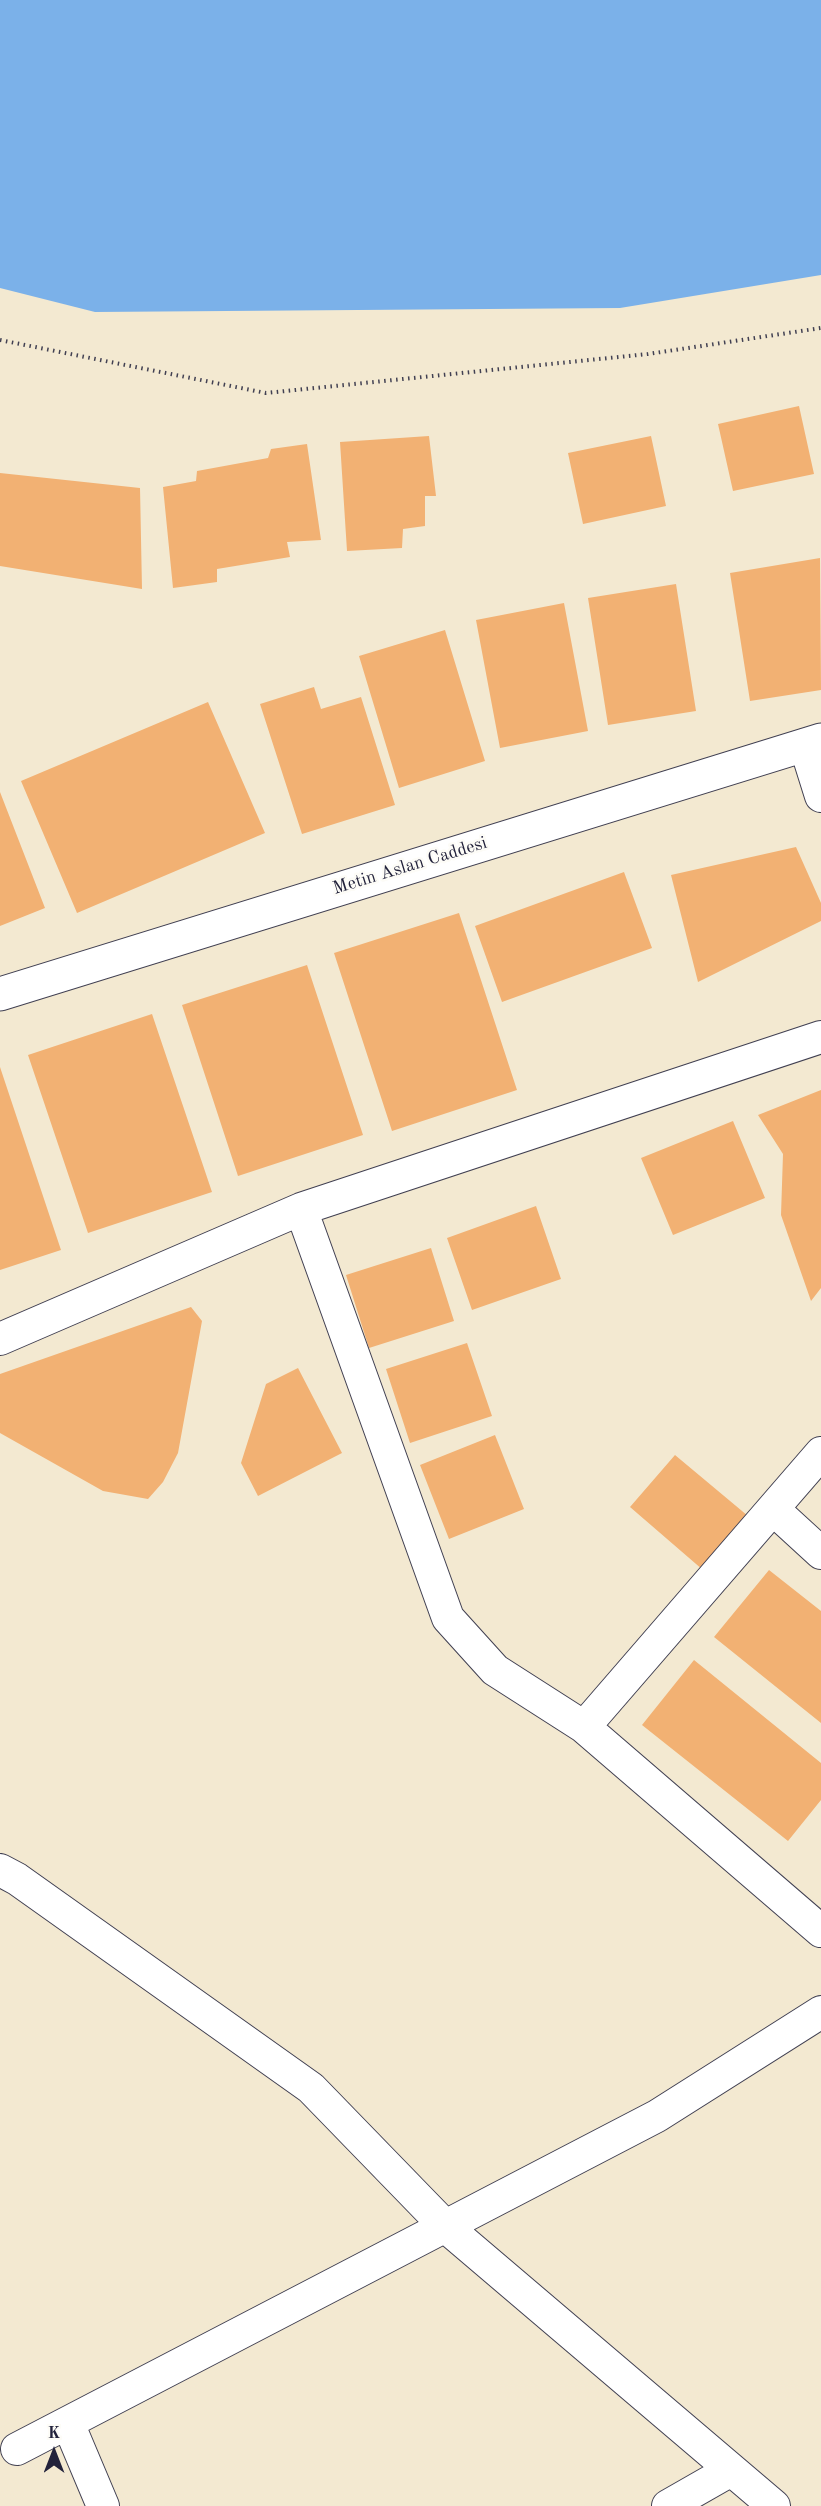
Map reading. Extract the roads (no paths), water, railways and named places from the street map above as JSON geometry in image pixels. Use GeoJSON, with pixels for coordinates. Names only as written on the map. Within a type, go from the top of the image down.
{"type":"FeatureCollection","features":[{"type":"Feature","properties":{"kind":"street"},"geometry":{"type":"LineString","coordinates":[[813,742],[821,796]]}},
{"type":"Feature","properties":{"kind":"street","name":"Metin Aslan Caddesi"},"geometry":{"type":"LineString","coordinates":[[0,993],[813,742]]}},
{"type":"Feature","properties":{"kind":"street"},"geometry":{"type":"LineString","coordinates":[[0,1339],[301,1209],[821,1037]]}},
{"type":"Feature","properties":{"kind":"street"},"geometry":{"type":"LineString","coordinates":[[301,1209],[448,1618],[495,1670],[584,1727],[821,1932]]}},
{"type":"Feature","properties":{"kind":"street"},"geometry":{"type":"LineString","coordinates":[[584,1727],[821,1453]]}},
{"type":"Feature","properties":{"kind":"street"},"geometry":{"type":"LineString","coordinates":[[773,1509],[821,1553]]}},
{"type":"Feature","properties":{"kind":"street"},"geometry":{"type":"LineString","coordinates":[[0,1870],[17,1879],[311,2088],[445,2226],[774,2506]]}},
{"type":"Feature","properties":{"kind":"street"},"geometry":{"type":"LineString","coordinates":[[17,2449],[657,2116],[821,2012]]}},
{"type":"Feature","properties":{"kind":"street"},"geometry":{"type":"LineString","coordinates":[[68,2422],[104,2506]]}},
{"type":"Feature","properties":{"kind":"street"},"geometry":{"type":"LineString","coordinates":[[668,2506],[731,2470]]}},
{"type":"Feature","properties":{"kind":"water"},"geometry":{"type":"Polygon","coordinates":[[[0,0],[821,0],[821,275],[620,308],[95,312],[0,288],[0,0]]]}}]}
